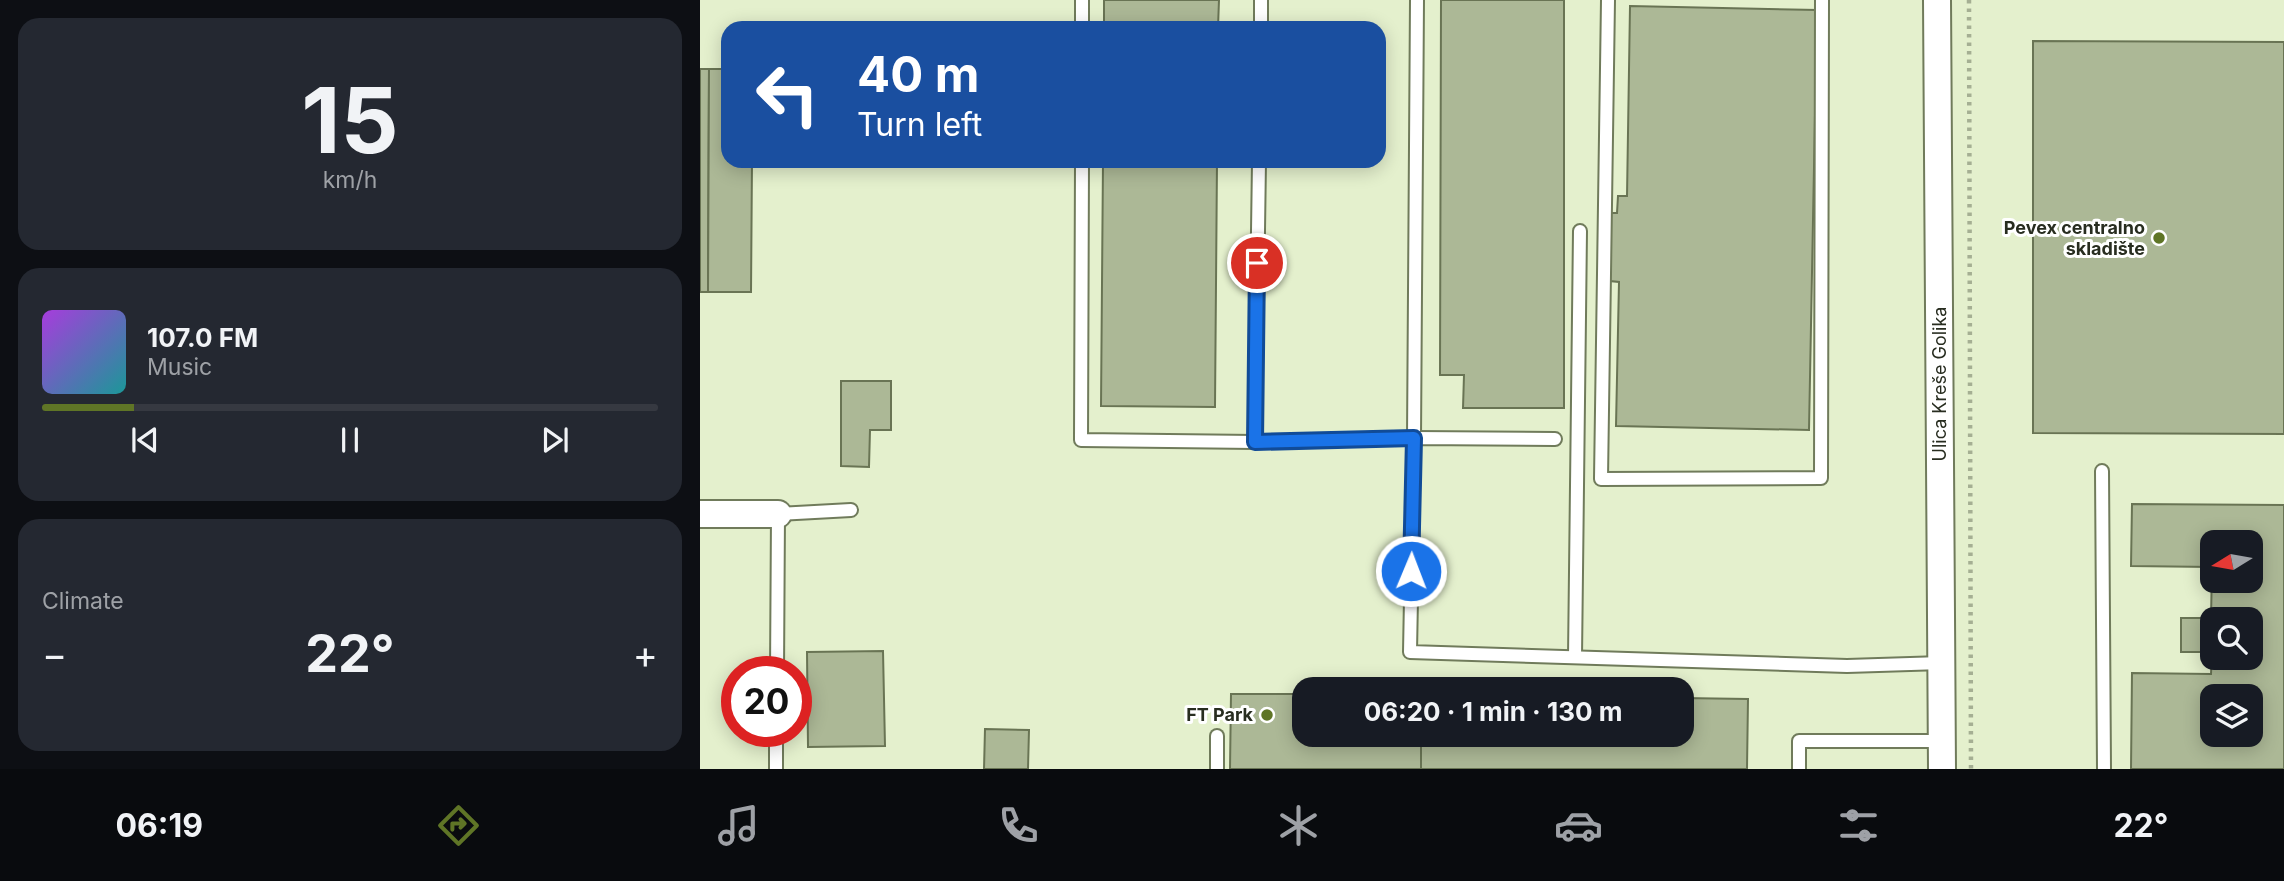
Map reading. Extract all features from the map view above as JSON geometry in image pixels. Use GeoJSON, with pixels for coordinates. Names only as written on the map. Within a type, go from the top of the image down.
{"type":"FeatureCollection","features":[{"type":"Feature","properties":{"kind":"street","name":"Ulica Kreše Golika"},"geometry":{"type":"LineString","coordinates":[[1937,0],[1942,769]]}},
{"type":"Feature","properties":{"kind":"street"},"geometry":{"type":"LineString","coordinates":[[700,514],[778,514]]}},
{"type":"Feature","properties":{"kind":"lane"},"geometry":{"type":"LineString","coordinates":[[1082,0],[1082,21]]}},
{"type":"Feature","properties":{"kind":"lane"},"geometry":{"type":"LineString","coordinates":[[1261,0],[1261,21]]}},
{"type":"Feature","properties":{"kind":"lane"},"geometry":{"type":"LineString","coordinates":[[1417,0],[1410,652],[1847,666],[1942,663]]}},
{"type":"Feature","properties":{"kind":"lane"},"geometry":{"type":"LineString","coordinates":[[1608,0],[1601,479],[1821,478],[1822,0]]}},
{"type":"Feature","properties":{"kind":"lane"},"geometry":{"type":"LineString","coordinates":[[1082,168],[1081,440],[1255,442],[1414,438],[1555,439]]}},
{"type":"Feature","properties":{"kind":"lane"},"geometry":{"type":"LineString","coordinates":[[1255,442],[1259,168]]}},
{"type":"Feature","properties":{"kind":"lane"},"geometry":{"type":"LineString","coordinates":[[1575,657],[1580,231]]}},
{"type":"Feature","properties":{"kind":"lane"},"geometry":{"type":"LineString","coordinates":[[2102,471],[2104,769]]}},
{"type":"Feature","properties":{"kind":"lane"},"geometry":{"type":"LineString","coordinates":[[776,656],[778,514],[850,510]]}},
{"type":"Feature","properties":{"kind":"lane"},"geometry":{"type":"LineString","coordinates":[[1217,736],[1217,769]]}},
{"type":"Feature","properties":{"kind":"lane"},"geometry":{"type":"LineString","coordinates":[[1799,769],[1799,741],[1942,741]]}},
{"type":"Feature","properties":{"kind":"lane"},"geometry":{"type":"LineString","coordinates":[[776,747],[776,769]]}},
{"type":"Feature","properties":{"kind":"path"},"geometry":{"type":"LineString","coordinates":[[1969,0],[1971,769]]}},
{"type":"Feature","properties":{"kind":"building"},"geometry":{"type":"Polygon","coordinates":[[[1104,0],[1219,0],[1218,21],[1104,21],[1104,0]]]}},
{"type":"Feature","properties":{"kind":"building"},"geometry":{"type":"Polygon","coordinates":[[[1441,0],[1564,0],[1564,408],[1463,408],[1464,375],[1440,375],[1441,0]]]}},
{"type":"Feature","properties":{"kind":"building"},"geometry":{"type":"Polygon","coordinates":[[[1630,6],[1817,10],[1809,430],[1616,426],[1619,282],[1610,281],[1611,213],[1617,213],[1618,196],[1627,196],[1630,6]]]}},
{"type":"Feature","properties":{"kind":"building","name":"Pevex centralno skladište"},"geometry":{"type":"Polygon","coordinates":[[[2033,41],[2284,42],[2284,434],[2033,433],[2033,41]]]}},
{"type":"Feature","properties":{"kind":"building"},"geometry":{"type":"Polygon","coordinates":[[[700,69],[709,69],[708,292],[700,292],[700,69]]]}},
{"type":"Feature","properties":{"kind":"building"},"geometry":{"type":"Polygon","coordinates":[[[709,69],[721,69],[721,168],[752,168],[751,292],[708,292],[709,69]]]}},
{"type":"Feature","properties":{"kind":"building"},"geometry":{"type":"Polygon","coordinates":[[[1103,168],[1217,168],[1215,407],[1101,406],[1103,168]]]}},
{"type":"Feature","properties":{"kind":"building"},"geometry":{"type":"Polygon","coordinates":[[[841,381],[891,381],[891,430],[870,430],[869,467],[841,466],[841,381]]]}},
{"type":"Feature","properties":{"kind":"building"},"geometry":{"type":"Polygon","coordinates":[[[2132,504],[2284,505],[2284,769],[2131,769],[2132,673],[2211,674],[2211,670],[2263,670],[2263,607],[2211,607],[2211,593],[2263,593],[2263,530],[2200,530],[2200,567],[2131,566],[2132,504]]]}},
{"type":"Feature","properties":{"kind":"building"},"geometry":{"type":"Polygon","coordinates":[[[2181,618],[2200,618],[2200,652],[2181,652],[2181,618]]]}},
{"type":"Feature","properties":{"kind":"building"},"geometry":{"type":"Polygon","coordinates":[[[883,651],[885,746],[812,747],[812,656],[807,656],[807,652],[883,651]]]}},
{"type":"Feature","properties":{"kind":"building","name":"FT Park"},"geometry":{"type":"Polygon","coordinates":[[[1231,694],[1292,694],[1292,747],[1421,747],[1421,769],[1230,769],[1231,694]]]}},
{"type":"Feature","properties":{"kind":"building"},"geometry":{"type":"Polygon","coordinates":[[[1694,698],[1748,699],[1747,769],[1421,769],[1421,747],[1694,747],[1694,698]]]}},
{"type":"Feature","properties":{"kind":"building"},"geometry":{"type":"Polygon","coordinates":[[[985,729],[1029,730],[1028,769],[984,769],[985,729]]]}},
{"type":"Feature","properties":{"kind":"place","name":"Pevex centralno skladište"},"geometry":{"type":"Point","coordinates":[2159,238]}},
{"type":"Feature","properties":{"kind":"place","name":"FT Park"},"geometry":{"type":"Point","coordinates":[1267,715]}},
{"type":"Feature","properties":{"kind":"route"},"geometry":{"type":"LineString","coordinates":[[1257,263],[1255,442],[1414,438],[1411,571]]}}]}
